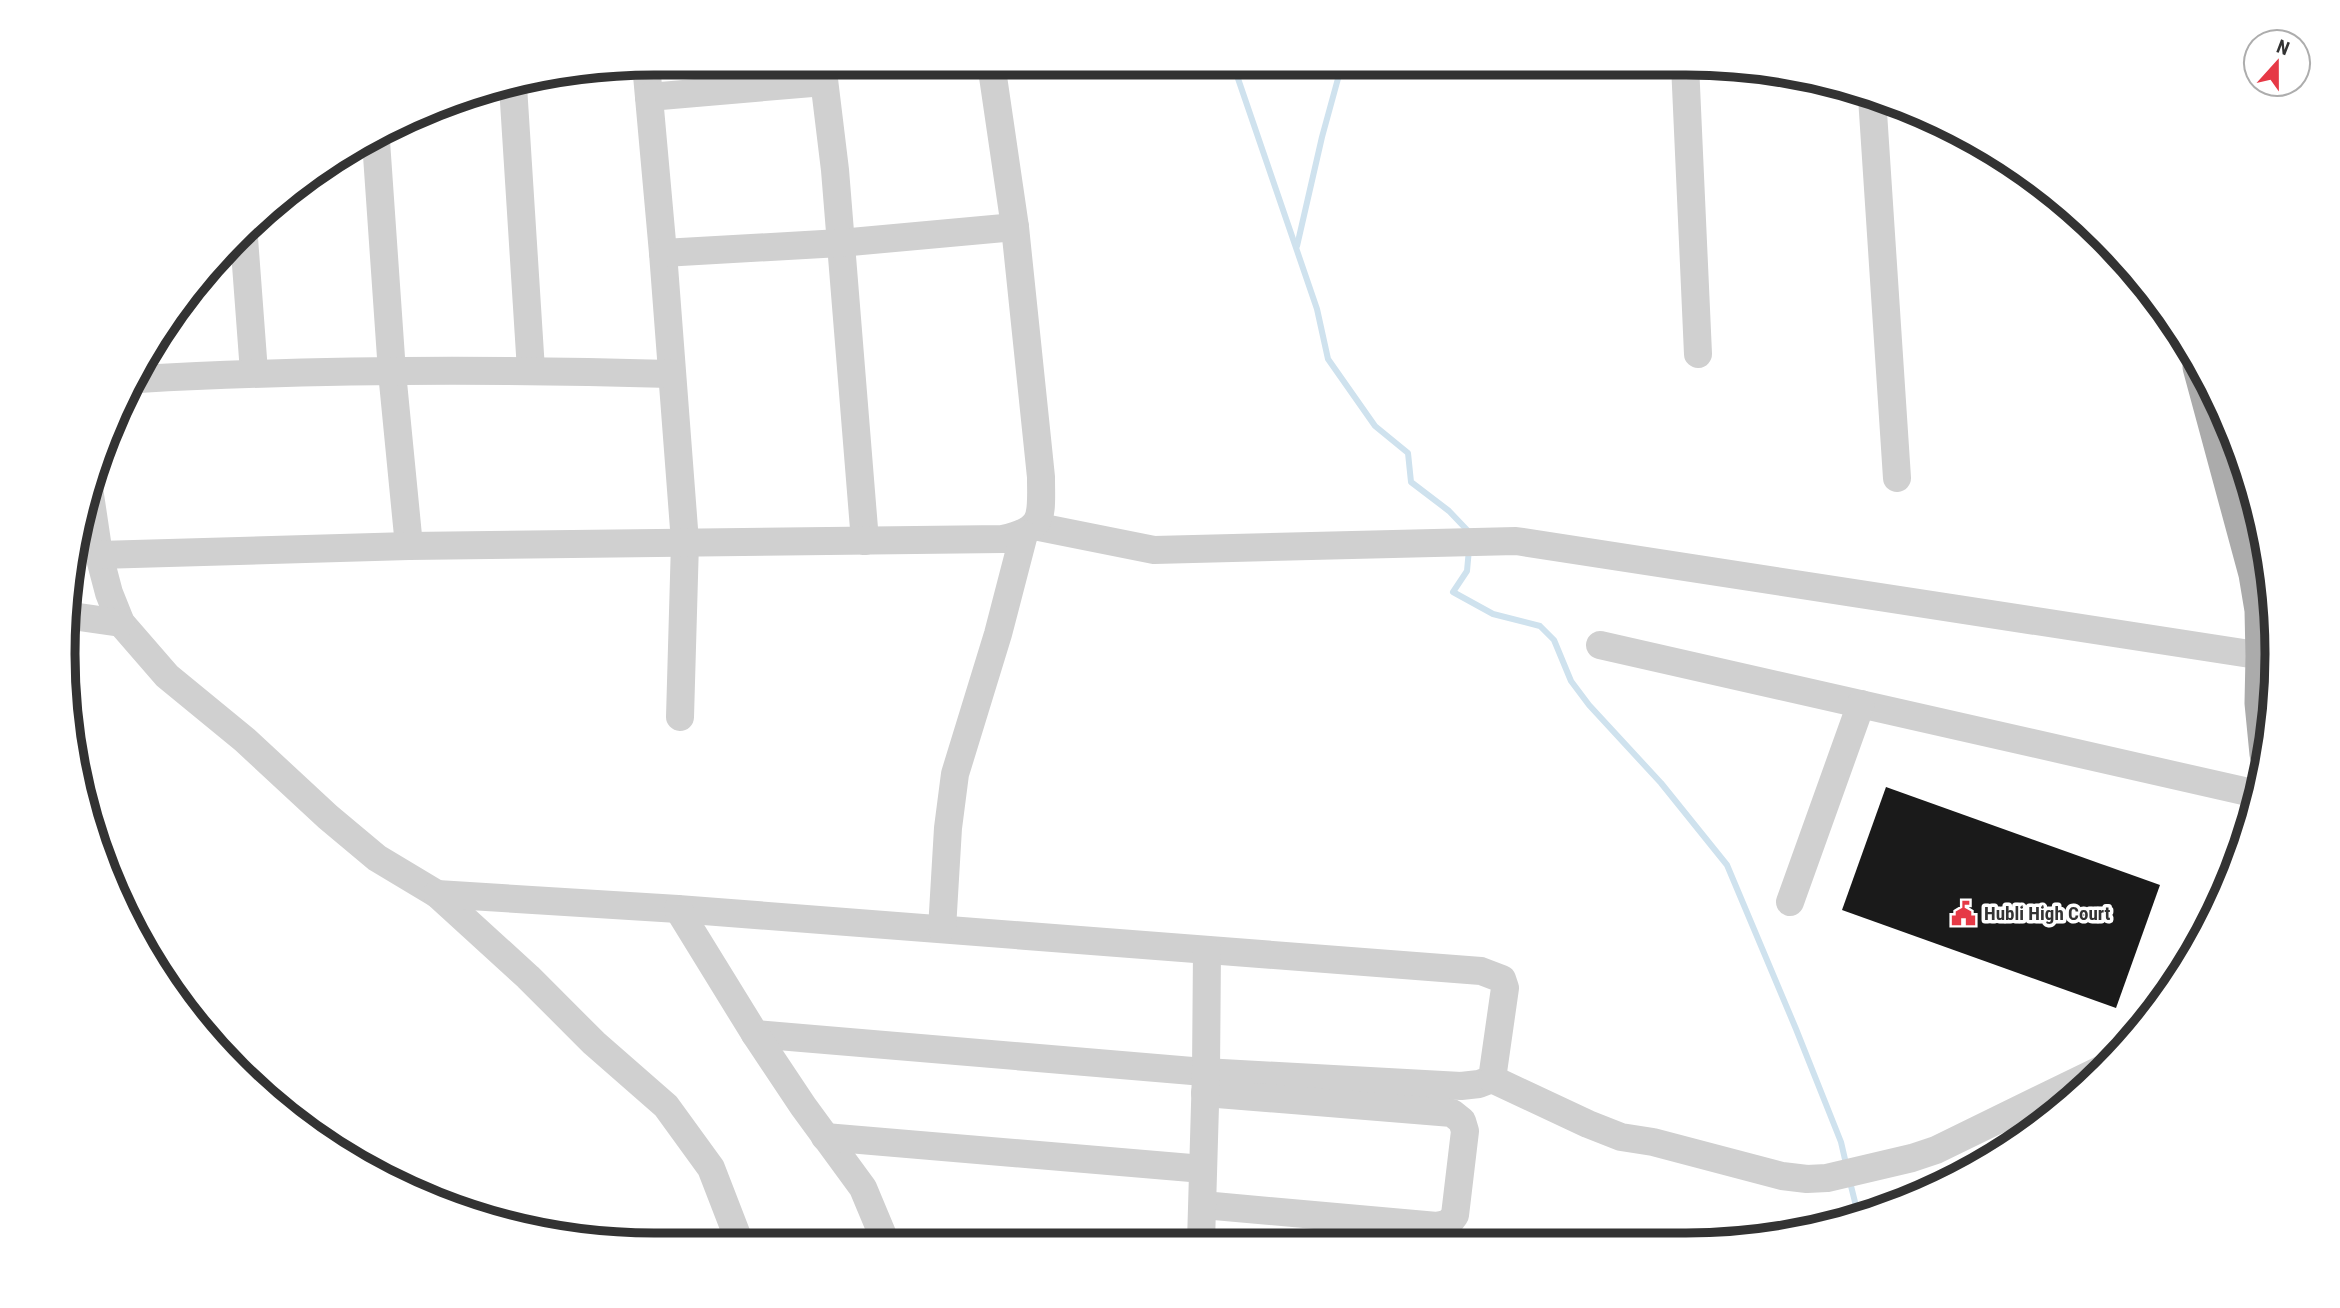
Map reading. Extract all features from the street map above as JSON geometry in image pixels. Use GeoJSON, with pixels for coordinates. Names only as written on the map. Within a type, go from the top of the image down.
{"type":"FeatureCollection","features":[{"type":"Feature","properties":{"kind":"main road"},"geometry":{"type":"LineString","coordinates":[[2213,416],[2261,589]]}},
{"type":"Feature","properties":{"kind":"main road"},"geometry":{"type":"LineString","coordinates":[[2262,707],[2265,641]]}},
{"type":"Feature","properties":{"kind":"street"},"geometry":{"type":"LineString","coordinates":[[647,75],[685,542],[680,717]]}},
{"type":"Feature","properties":{"kind":"street"},"geometry":{"type":"LineString","coordinates":[[649,97],[808,75]]}},
{"type":"Feature","properties":{"kind":"street"},"geometry":{"type":"LineString","coordinates":[[823,75],[835,170],[865,541]]}},
{"type":"Feature","properties":{"kind":"street"},"geometry":{"type":"LineString","coordinates":[[942,929],[948,828],[955,774],[1029,530],[1041,511],[1041,477],[1015,227],[993,75]]}},
{"type":"Feature","properties":{"kind":"street"},"geometry":{"type":"LineString","coordinates":[[1685,75],[1698,354]]}},
{"type":"Feature","properties":{"kind":"street"},"geometry":{"type":"LineString","coordinates":[[513,93],[531,370]]}},
{"type":"Feature","properties":{"kind":"street"},"geometry":{"type":"LineString","coordinates":[[1873,106],[1897,478]]}},
{"type":"Feature","properties":{"kind":"street"},"geometry":{"type":"LineString","coordinates":[[376,147],[392,372],[410,546]]}},
{"type":"Feature","properties":{"kind":"street"},"geometry":{"type":"LineString","coordinates":[[663,253],[840,243],[1015,227]]}},
{"type":"Feature","properties":{"kind":"street"},"geometry":{"type":"LineString","coordinates":[[245,245],[254,372]]}},
{"type":"Feature","properties":{"kind":"street"},"geometry":{"type":"LineString","coordinates":[[146,379],[254,372],[531,370],[671,374]]}},
{"type":"Feature","properties":{"kind":"street"},"geometry":{"type":"LineString","coordinates":[[93,513],[99,555],[109,593],[121,623],[167,676],[245,740],[377,858],[437,894],[528,976],[594,1043],[667,1106],[711,1168],[736,1233]]}},
{"type":"Feature","properties":{"kind":"street"},"geometry":{"type":"LineString","coordinates":[[99,555],[410,546],[1003,538],[1029,530],[1154,550],[1516,541],[2263,656]]}},
{"type":"Feature","properties":{"kind":"street"},"geometry":{"type":"LineString","coordinates":[[76,617],[121,623]]}},
{"type":"Feature","properties":{"kind":"street"},"geometry":{"type":"LineString","coordinates":[[1600,645],[2248,792]]}},
{"type":"Feature","properties":{"kind":"street"},"geometry":{"type":"LineString","coordinates":[[1790,902],[1861,704]]}},
{"type":"Feature","properties":{"kind":"street"},"geometry":{"type":"LineString","coordinates":[[437,894],[678,909],[1493,974],[1502,978],[1505,999],[1492,1079]]}},
{"type":"Feature","properties":{"kind":"street"},"geometry":{"type":"LineString","coordinates":[[678,909],[755,1034],[863,1188],[882,1233]]}},
{"type":"Feature","properties":{"kind":"street"},"geometry":{"type":"LineString","coordinates":[[1201,1233],[1207,950]]}},
{"type":"Feature","properties":{"kind":"street"},"geometry":{"type":"LineString","coordinates":[[755,1034],[1206,1082],[1452,1113],[1462,1121],[1465,1131],[1455,1215],[1449,1223],[1437,1226],[1203,1205]]}},
{"type":"Feature","properties":{"kind":"street"},"geometry":{"type":"LineString","coordinates":[[1206,1082],[1461,1086],[1492,1079],[1588,1125],[1621,1137],[1653,1142],[1782,1176],[1807,1180],[1827,1178],[1936,1150],[2075,1082]]}},
{"type":"Feature","properties":{"kind":"street"},"geometry":{"type":"LineString","coordinates":[[825,1136],[1203,1169]]}},
{"type":"Feature","properties":{"kind":"building"},"geometry":{"type":"Polygon","coordinates":[[[1886,787],[2160,885],[2116,1008],[1842,910],[1886,787]]]}},
{"type":"Feature","properties":{"kind":"waterway"},"geometry":{"type":"LineString","coordinates":[[1237,75],[1317,309],[1328,359],[1375,426],[1408,453],[1411,482],[1449,511],[1469,532]]}},
{"type":"Feature","properties":{"kind":"waterway"},"geometry":{"type":"LineString","coordinates":[[1297,246],[1339,75]]}},
{"type":"Feature","properties":{"kind":"waterway"},"geometry":{"type":"LineString","coordinates":[[1469,549],[1467,571],[1453,592],[1493,614],[1540,626],[1554,640],[1571,681],[1589,705],[1661,783],[1727,865],[1841,1142],[1847,1168]]}},
{"type":"Feature","properties":{"kind":"waterway"},"geometry":{"type":"LineString","coordinates":[[1850,1182],[1856,1207]]}},
{"type":"Feature","properties":{"kind":"place","name":"Hubli High Court"},"geometry":{"type":"Point","coordinates":[1964,913]}}]}
